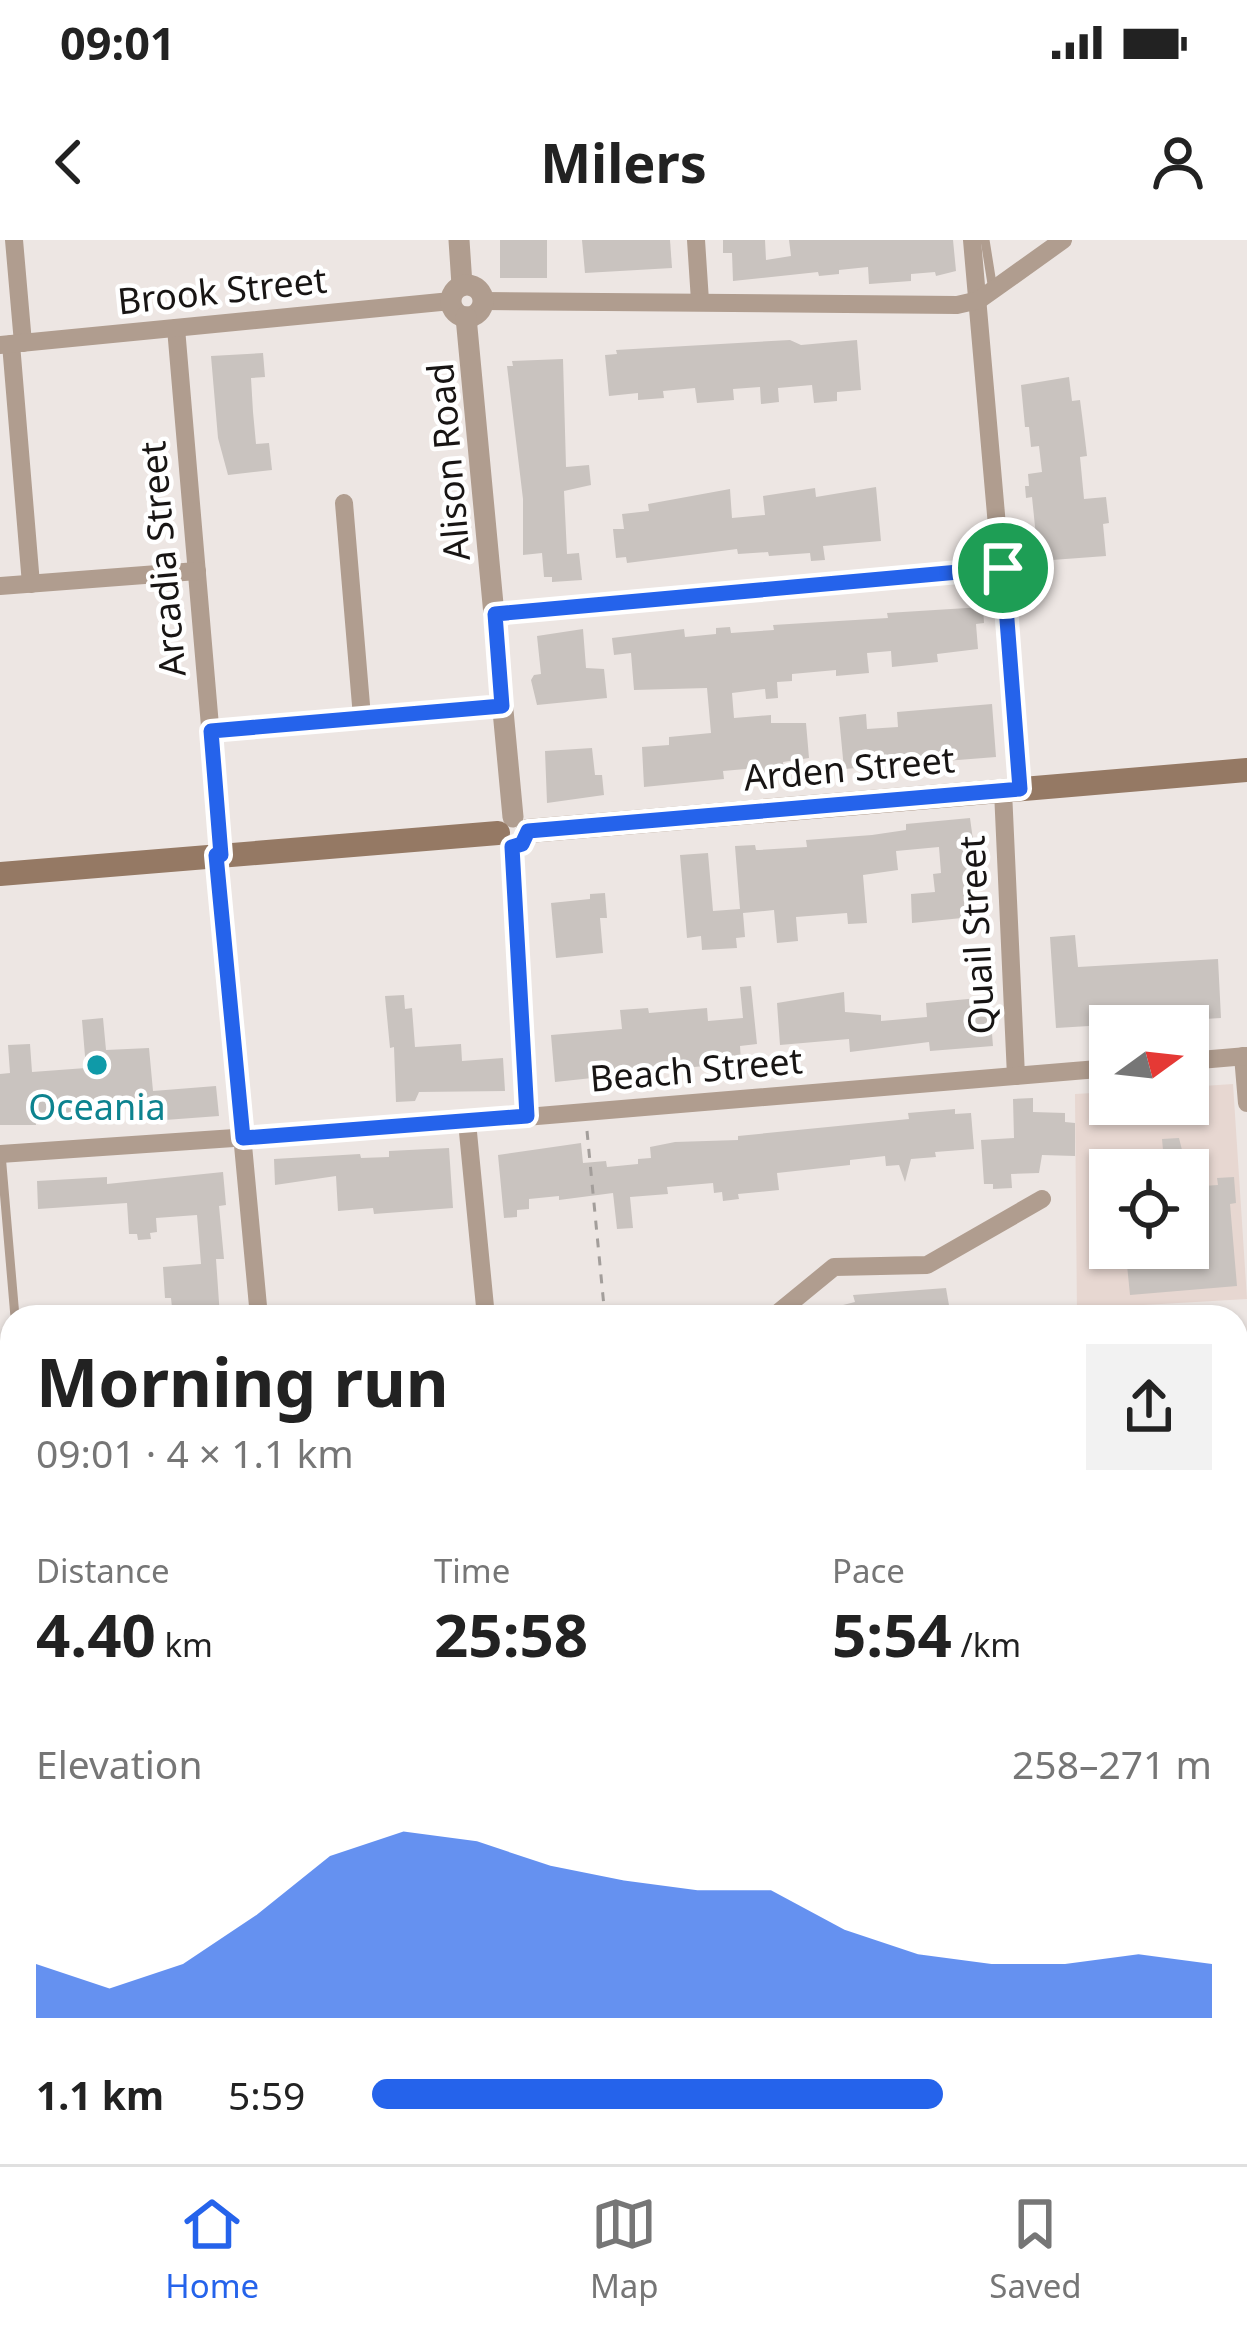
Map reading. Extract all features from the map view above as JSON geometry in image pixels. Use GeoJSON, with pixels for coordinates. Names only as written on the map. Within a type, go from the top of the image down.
{"type":"FeatureCollection","features":[{"type":"Feature","properties":{"kind":"main road","name":"Arden Street"},"geometry":{"type":"LineString","coordinates":[[0,874],[1247,770]]}},
{"type":"Feature","properties":{"kind":"street"},"geometry":{"type":"LineString","coordinates":[[14,240],[12,344],[31,584]]}},
{"type":"Feature","properties":{"kind":"street","name":"Alison Road"},"geometry":{"type":"LineString","coordinates":[[459,240],[513,832],[527,1116]]}},
{"type":"Feature","properties":{"kind":"street"},"geometry":{"type":"LineString","coordinates":[[696,240],[700,301]]}},
{"type":"Feature","properties":{"kind":"street","name":"Quail Street"},"geometry":{"type":"LineString","coordinates":[[972,240],[986,295],[1003,568],[1016,1076]]}},
{"type":"Feature","properties":{"kind":"street"},"geometry":{"type":"LineString","coordinates":[[986,295],[1063,240]]}},
{"type":"Feature","properties":{"kind":"street","name":"Brook Street"},"geometry":{"type":"LineString","coordinates":[[12,344],[466,301],[957,305],[986,295]]}},
{"type":"Feature","properties":{"kind":"street","name":"Arcadia Street"},"geometry":{"type":"LineString","coordinates":[[176,328],[258,1305]]}},
{"type":"Feature","properties":{"kind":"street"},"geometry":{"type":"LineString","coordinates":[[344,503],[362,718]]}},
{"type":"Feature","properties":{"kind":"street"},"geometry":{"type":"LineString","coordinates":[[495,614],[1003,568]]}},
{"type":"Feature","properties":{"kind":"street"},"geometry":{"type":"LineString","coordinates":[[0,586],[197,571]]}},
{"type":"Feature","properties":{"kind":"street"},"geometry":{"type":"LineString","coordinates":[[211,731],[502,706]]}},
{"type":"Feature","properties":{"kind":"street"},"geometry":{"type":"LineString","coordinates":[[1209,1059],[1245,1056],[1247,1102]]}},
{"type":"Feature","properties":{"kind":"street","name":"Beach Street"},"geometry":{"type":"LineString","coordinates":[[0,1154],[467,1122],[1089,1070]]}},
{"type":"Feature","properties":{"kind":"street"},"geometry":{"type":"LineString","coordinates":[[467,1122],[484,1305]]}},
{"type":"Feature","properties":{"kind":"street"},"geometry":{"type":"LineString","coordinates":[[788,1305],[834,1267],[927,1265],[1042,1199]]}},
{"type":"Feature","properties":{"kind":"lane"},"geometry":{"type":"LineString","coordinates":[[985,240],[986,295]]}},
{"type":"Feature","properties":{"kind":"lane"},"geometry":{"type":"LineString","coordinates":[[0,1154],[14,1305]]}},
{"type":"Feature","properties":{"kind":"path"},"geometry":{"type":"LineString","coordinates":[[589,1144],[604,1305]]}},
{"type":"Feature","properties":{"kind":"shaded area"},"geometry":{"type":"Polygon","coordinates":[[[1233,1084],[1247,1299],[1077,1305],[1075,1094],[1089,1093],[1089,1125],[1209,1125],[1209,1086],[1233,1084]]]}},
{"type":"Feature","properties":{"kind":"building"},"geometry":{"type":"Polygon","coordinates":[[[500,240],[547,240],[547,278],[500,278],[500,240]]]}},
{"type":"Feature","properties":{"kind":"building"},"geometry":{"type":"Polygon","coordinates":[[[582,240],[670,240],[672,268],[585,273],[582,240]]]}},
{"type":"Feature","properties":{"kind":"building"},"geometry":{"type":"Polygon","coordinates":[[[723,240],[765,240],[766,260],[791,256],[789,240],[953,240],[956,271],[936,276],[935,272],[911,274],[911,281],[869,284],[868,267],[839,270],[839,274],[733,281],[732,253],[723,253],[723,240]]]}},
{"type":"Feature","properties":{"kind":"building"},"geometry":{"type":"Polygon","coordinates":[[[790,340],[801,345],[857,340],[861,390],[837,392],[837,401],[814,403],[812,385],[778,388],[779,402],[761,404],[760,387],[733,389],[734,400],[697,403],[695,388],[663,391],[664,398],[638,400],[638,393],[609,396],[605,355],[617,354],[616,350],[790,340]]]}},
{"type":"Feature","properties":{"kind":"building"},"geometry":{"type":"Polygon","coordinates":[[[263,353],[265,377],[251,378],[253,412],[256,444],[269,443],[272,470],[228,475],[218,438],[211,356],[263,353]]]}},
{"type":"Feature","properties":{"kind":"building"},"geometry":{"type":"Polygon","coordinates":[[[563,359],[566,467],[589,465],[591,485],[564,491],[567,554],[579,553],[582,580],[552,582],[552,577],[544,577],[542,553],[523,555],[523,499],[507,366],[513,366],[512,361],[563,359]]]}},
{"type":"Feature","properties":{"kind":"building"},"geometry":{"type":"Polygon","coordinates":[[[1069,377],[1072,401],[1080,400],[1084,431],[1087,456],[1080,457],[1084,499],[1106,497],[1106,556],[1025,562],[1024,548],[1037,546],[1032,497],[1026,498],[1025,486],[1029,486],[1028,474],[1042,472],[1039,446],[1031,447],[1029,427],[1025,427],[1021,385],[1069,377]]]}},
{"type":"Feature","properties":{"kind":"building"},"geometry":{"type":"Polygon","coordinates":[[[876,487],[881,541],[823,546],[825,560],[811,561],[810,553],[769,556],[768,552],[738,554],[737,549],[627,563],[626,557],[616,558],[613,529],[624,529],[622,514],[649,511],[648,504],[730,489],[732,518],[765,515],[763,496],[815,488],[816,497],[876,487]]]}},
{"type":"Feature","properties":{"kind":"building"},"geometry":{"type":"Polygon","coordinates":[[[983,607],[984,623],[976,624],[978,649],[937,654],[938,662],[892,667],[891,651],[867,653],[869,673],[792,674],[792,681],[777,682],[778,698],[766,699],[765,689],[732,693],[734,718],[771,715],[771,723],[806,723],[809,758],[783,762],[784,775],[768,777],[768,773],[758,774],[757,768],[723,771],[724,779],[644,787],[642,747],[669,745],[669,737],[711,733],[707,688],[634,690],[631,653],[614,655],[612,638],[684,629],[685,637],[716,634],[716,628],[730,627],[731,633],[774,630],[773,625],[983,607]]]}},
{"type":"Feature","properties":{"kind":"building"},"geometry":{"type":"Polygon","coordinates":[[[583,629],[586,668],[604,669],[607,698],[537,705],[531,680],[541,674],[537,636],[583,629]]]}},
{"type":"Feature","properties":{"kind":"building"},"geometry":{"type":"Polygon","coordinates":[[[992,704],[996,757],[844,769],[839,717],[866,714],[867,729],[898,727],[897,712],[992,704]]]}},
{"type":"Feature","properties":{"kind":"building"},"geometry":{"type":"Polygon","coordinates":[[[592,748],[595,775],[602,775],[604,795],[547,803],[545,751],[592,748]]]}},
{"type":"Feature","properties":{"kind":"building"},"geometry":{"type":"Polygon","coordinates":[[[970,818],[972,917],[912,923],[911,894],[935,892],[933,874],[941,873],[939,847],[896,851],[898,870],[863,875],[867,923],[848,924],[847,913],[796,917],[798,941],[777,943],[774,910],[743,913],[745,937],[736,938],[737,948],[702,950],[701,936],[687,938],[680,855],[708,853],[713,911],[740,909],[735,846],[755,845],[756,850],[807,847],[806,840],[872,835],[906,830],[906,824],[970,818]]]}},
{"type":"Feature","properties":{"kind":"building"},"geometry":{"type":"Polygon","coordinates":[[[605,893],[607,918],[600,918],[603,953],[556,958],[551,903],[605,893]]]}},
{"type":"Feature","properties":{"kind":"building"},"geometry":{"type":"Polygon","coordinates":[[[1075,935],[1078,967],[1218,959],[1221,1018],[1209,1019],[1209,1005],[1089,1005],[1089,1026],[1056,1028],[1050,937],[1075,935]]]}},
{"type":"Feature","properties":{"kind":"building"},"geometry":{"type":"Polygon","coordinates":[[[751,986],[757,1044],[740,1046],[741,1062],[555,1082],[551,1035],[622,1029],[620,1010],[648,1008],[649,1013],[707,1008],[708,1021],[743,1018],[740,987],[751,986]]]}},
{"type":"Feature","properties":{"kind":"building"},"geometry":{"type":"Polygon","coordinates":[[[844,992],[845,1012],[881,1015],[881,1021],[927,1017],[926,1003],[989,997],[993,1046],[930,1051],[929,1042],[850,1052],[849,1039],[780,1045],[777,1003],[844,992]]]}},
{"type":"Feature","properties":{"kind":"building"},"geometry":{"type":"Polygon","coordinates":[[[404,995],[405,1009],[412,1008],[415,1047],[461,1044],[462,1061],[503,1058],[505,1091],[419,1092],[415,1101],[396,1102],[394,1047],[390,1048],[385,996],[404,995]]]}},
{"type":"Feature","properties":{"kind":"building"},"geometry":{"type":"Polygon","coordinates":[[[103,1018],[106,1050],[149,1048],[153,1091],[216,1086],[219,1116],[165,1120],[164,1109],[132,1108],[69,1114],[36,1120],[36,1125],[0,1125],[0,1074],[10,1073],[8,1045],[30,1044],[32,1072],[86,1068],[82,1020],[103,1018]]]}},
{"type":"Feature","properties":{"kind":"building"},"geometry":{"type":"Polygon","coordinates":[[[1033,1098],[1033,1112],[1065,1113],[1065,1122],[1075,1123],[1075,1156],[1042,1155],[1039,1173],[1011,1174],[1012,1188],[993,1189],[993,1184],[984,1184],[981,1140],[1014,1138],[1013,1099],[1033,1098]]]}},
{"type":"Feature","properties":{"kind":"building"},"geometry":{"type":"Polygon","coordinates":[[[955,1109],[955,1114],[971,1113],[974,1149],[911,1159],[905,1182],[899,1165],[886,1166],[885,1156],[777,1173],[779,1190],[738,1194],[739,1199],[723,1201],[722,1192],[714,1193],[713,1183],[667,1187],[668,1194],[630,1197],[633,1228],[617,1229],[613,1193],[529,1199],[529,1209],[504,1218],[498,1155],[581,1143],[583,1163],[638,1164],[638,1159],[651,1158],[650,1147],[675,1142],[738,1140],[738,1136],[909,1119],[908,1113],[955,1109]]]}},
{"type":"Feature","properties":{"kind":"building"},"geometry":{"type":"Polygon","coordinates":[[[1179,1138],[1182,1149],[1163,1149],[1162,1139],[1179,1138]]]}},
{"type":"Feature","properties":{"kind":"building"},"geometry":{"type":"Polygon","coordinates":[[[449,1148],[453,1208],[374,1214],[373,1208],[338,1211],[336,1176],[275,1185],[274,1159],[389,1157],[389,1151],[449,1148]]]}},
{"type":"Feature","properties":{"kind":"building"},"geometry":{"type":"Polygon","coordinates":[[[223,1172],[226,1205],[219,1206],[224,1259],[216,1259],[219,1305],[172,1305],[171,1298],[165,1298],[163,1267],[201,1264],[197,1215],[156,1218],[157,1232],[150,1233],[151,1239],[138,1240],[137,1234],[129,1234],[127,1203],[38,1209],[37,1181],[107,1177],[107,1184],[223,1172]]]}},
{"type":"Feature","properties":{"kind":"building"},"geometry":{"type":"Polygon","coordinates":[[[1234,1177],[1236,1203],[1230,1204],[1237,1286],[1130,1295],[1127,1269],[1209,1269],[1209,1186],[1218,1185],[1217,1178],[1234,1177]]]}},
{"type":"Feature","properties":{"kind":"building"},"geometry":{"type":"Polygon","coordinates":[[[946,1288],[949,1305],[843,1305],[855,1302],[853,1295],[946,1288]]]}},
{"type":"Feature","properties":{"kind":"place","name":"Oceania"},"geometry":{"type":"Point","coordinates":[97,1065]}},
{"type":"Feature","properties":{"kind":"route"},"geometry":{"type":"LineString","coordinates":[[1003,568],[1020,789],[528,831],[522,844],[512,847],[527,1116],[243,1138],[216,855],[221,855],[211,731],[502,706],[495,614],[1003,568]]}}]}
